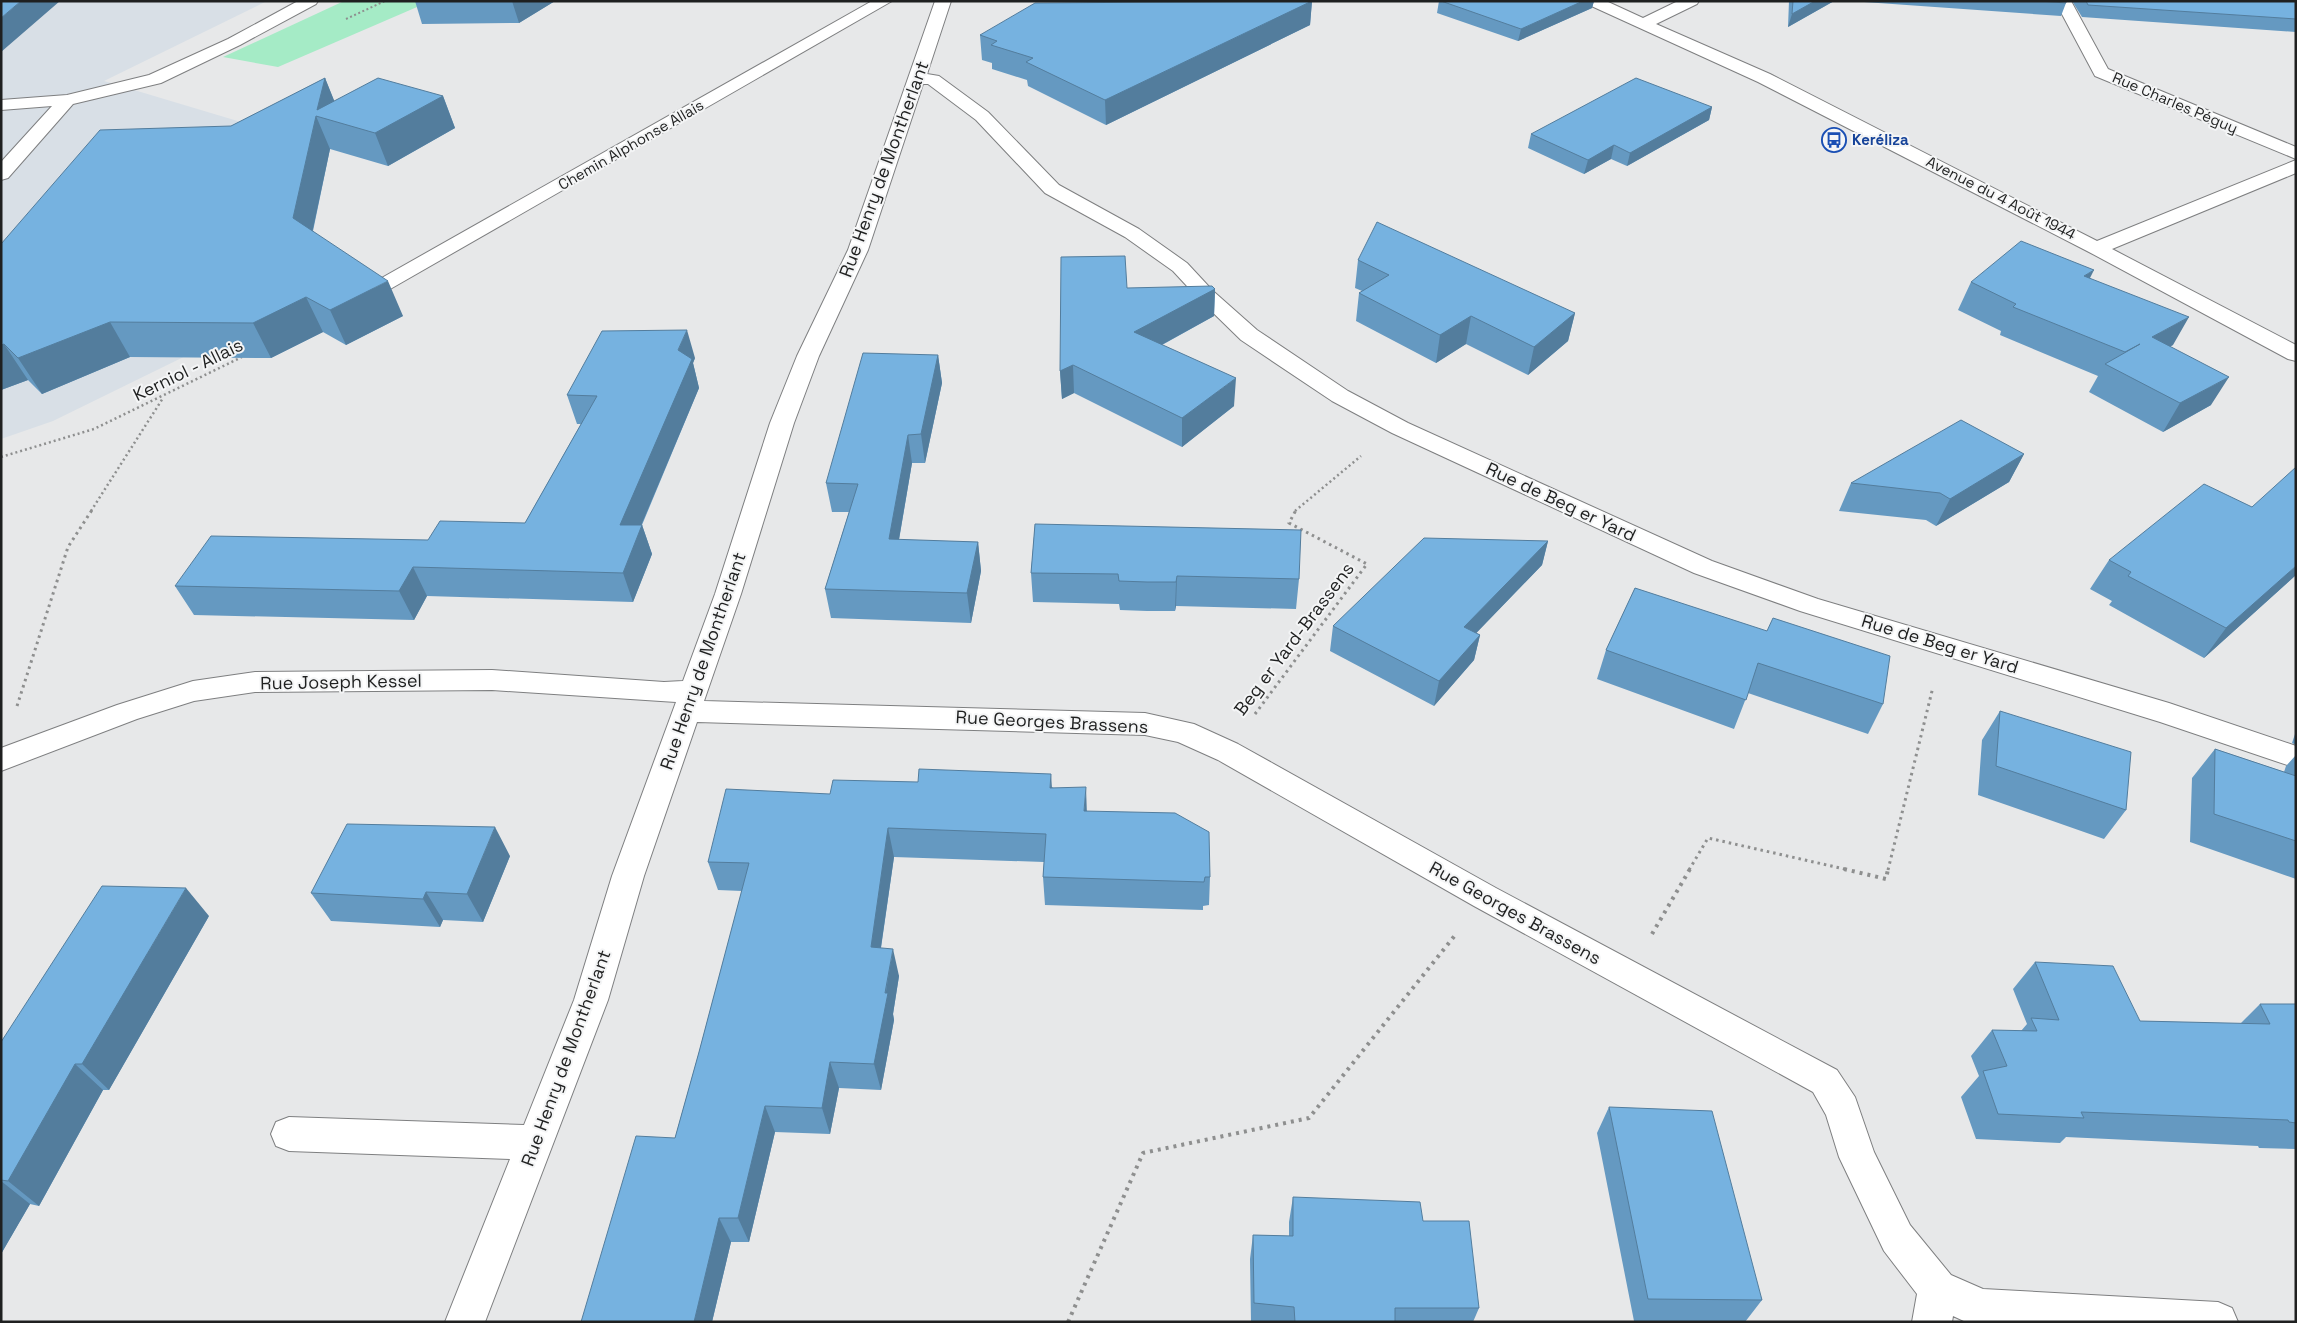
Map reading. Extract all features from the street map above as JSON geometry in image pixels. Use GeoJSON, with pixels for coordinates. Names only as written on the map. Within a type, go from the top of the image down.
{"type":"FeatureCollection","features":[{"type":"Feature","properties":{"kind":"street"},"geometry":{"type":"LineString","coordinates":[[1,105],[67,100],[155,79],[234,42],[310,1]]}},
{"type":"Feature","properties":{"kind":"street","name":"Chemin Alphonse Allais"},"geometry":{"type":"LineString","coordinates":[[378,288],[884,1]]}},
{"type":"Feature","properties":{"kind":"street","name":"Rue Henry de Montherlant"},"geometry":{"type":"LineString","coordinates":[[465,1322],[591,1000],[628,876],[728,594],[782,423],[808,356],[858,250],[943,1]]}},
{"type":"Feature","properties":{"kind":"street","name":"Avenue du 4 Août 1944"},"geometry":{"type":"LineString","coordinates":[[1592,1],[1764,78],[2096,248],[2296,354]]}},
{"type":"Feature","properties":{"kind":"street"},"geometry":{"type":"LineString","coordinates":[[1643,24],[1691,1]]}},
{"type":"Feature","properties":{"kind":"street","name":"Rue Charles Péguy"},"geometry":{"type":"LineString","coordinates":[[2063,1],[2101,72],[2296,154]]}},
{"type":"Feature","properties":{"kind":"street","name":"Rue de Beg er Yard"},"geometry":{"type":"LineString","coordinates":[[918,78],[933,80],[982,116],[1052,189],[1132,232],[1180,268],[1249,335],[1340,396],[1400,428],[1703,566],[1809,606],[1955,648],[2169,714],[2296,757]]}},
{"type":"Feature","properties":{"kind":"street"},"geometry":{"type":"LineString","coordinates":[[1,174],[67,100]]}},
{"type":"Feature","properties":{"kind":"street"},"geometry":{"type":"LineString","coordinates":[[2096,248],[2296,166]]}},
{"type":"Feature","properties":{"kind":"street","name":"Rue Joseph Kessel"},"geometry":{"type":"LineString","coordinates":[[11,756],[127,712],[193,691],[255,682],[492,680],[664,692],[690,701]]}},
{"type":"Feature","properties":{"kind":"street","name":"Rue Georges Brassens"},"geometry":{"type":"LineString","coordinates":[[690,701],[1145,724],[1184,732],[1228,752],[1485,898],[1824,1081],[1842,1109],[1857,1157],[1897,1238],[1934,1305],[2218,1322]]}},
{"type":"Feature","properties":{"kind":"street"},"geometry":{"type":"LineString","coordinates":[[288,1134],[535,1143]]}},
{"type":"Feature","properties":{"kind":"path","name":"Kerniol - Allais"},"geometry":{"type":"LineString","coordinates":[[1,457],[94,429],[164,397],[250,353]]}},
{"type":"Feature","properties":{"kind":"path"},"geometry":{"type":"LineString","coordinates":[[11,756],[16,712],[68,547],[164,397]]}},
{"type":"Feature","properties":{"kind":"path","name":"Beg er Yard-Brassens"},"geometry":{"type":"LineString","coordinates":[[1228,752],[1298,654],[1367,564],[1289,523],[1295,511],[1359,457],[1400,428]]}},
{"type":"Feature","properties":{"kind":"path"},"geometry":{"type":"LineString","coordinates":[[1629,975],[1708,838],[1886,879],[1937,673],[1955,648]]}},
{"type":"Feature","properties":{"kind":"path"},"geometry":{"type":"LineString","coordinates":[[1068,1322],[1143,1153],[1309,1118],[1485,898]]}},
{"type":"Feature","properties":{"kind":"shaded area"},"geometry":{"type":"Polygon","coordinates":[[[1,1],[267,1],[104,81],[318,145],[306,297],[53,421],[1,439],[1,1]]]}},
{"type":"Feature","properties":{"kind":"green space"},"geometry":{"type":"Polygon","coordinates":[[[344,1],[431,1],[278,67],[223,57],[344,1]]]}},
{"type":"Feature","properties":{"kind":"building"},"geometry":{"type":"Polygon","coordinates":[[[1,1],[21,1],[1,18],[1,1]]]}},
{"type":"Feature","properties":{"kind":"building"},"geometry":{"type":"Polygon","coordinates":[[[1312,1],[1105,100],[1026,62],[1033,58],[991,45],[997,41],[980,35],[1035,3],[1312,1]]]}},
{"type":"Feature","properties":{"kind":"building"},"geometry":{"type":"Polygon","coordinates":[[[1441,1],[1583,1],[1521,29],[1441,1]]]}},
{"type":"Feature","properties":{"kind":"building"},"geometry":{"type":"Polygon","coordinates":[[[1793,1],[1815,1],[1792,14],[1793,1]]]}},
{"type":"Feature","properties":{"kind":"building"},"geometry":{"type":"Polygon","coordinates":[[[2039,1],[2066,1],[2066,3],[2039,1]]]}},
{"type":"Feature","properties":{"kind":"building"},"geometry":{"type":"Polygon","coordinates":[[[2086,1],[2296,1],[2296,19],[2088,5],[2086,1]]]}},
{"type":"Feature","properties":{"kind":"building"},"geometry":{"type":"Polygon","coordinates":[[[325,78],[317,110],[378,78],[443,96],[375,133],[316,116],[293,218],[388,281],[330,310],[306,297],[253,323],[110,322],[18,358],[4,344],[1,345],[1,244],[100,130],[231,126],[325,78]]]}},
{"type":"Feature","properties":{"kind":"building"},"geometry":{"type":"Polygon","coordinates":[[[1636,78],[1712,107],[1630,153],[1614,145],[1588,160],[1531,134],[1636,78]]]}},
{"type":"Feature","properties":{"kind":"building"},"geometry":{"type":"Polygon","coordinates":[[[1377,222],[1575,313],[1534,347],[1471,316],[1440,335],[1359,293],[1389,275],[1358,260],[1377,222]]]}},
{"type":"Feature","properties":{"kind":"building"},"geometry":{"type":"Polygon","coordinates":[[[2021,241],[2094,270],[2084,276],[2189,317],[2152,337],[2229,377],[2180,403],[2105,364],[2140,344],[2125,352],[2013,307],[2016,304],[1971,282],[2021,241]]]}},
{"type":"Feature","properties":{"kind":"building"},"geometry":{"type":"Polygon","coordinates":[[[1125,256],[1127,288],[1212,286],[1215,289],[1134,332],[1236,378],[1182,418],[1073,365],[1060,371],[1061,257],[1125,256]]]}},
{"type":"Feature","properties":{"kind":"building"},"geometry":{"type":"Polygon","coordinates":[[[687,330],[678,350],[692,359],[620,525],[642,525],[623,573],[413,567],[399,591],[175,586],[211,536],[428,540],[440,521],[525,523],[597,396],[567,395],[602,331],[687,330]]]}},
{"type":"Feature","properties":{"kind":"building"},"geometry":{"type":"Polygon","coordinates":[[[863,353],[938,355],[921,434],[908,435],[889,539],[978,542],[967,593],[825,589],[858,484],[826,483],[863,353]]]}},
{"type":"Feature","properties":{"kind":"building"},"geometry":{"type":"Polygon","coordinates":[[[1961,420],[2024,454],[1950,499],[1940,493],[1851,483],[1961,420]]]}},
{"type":"Feature","properties":{"kind":"building"},"geometry":{"type":"Polygon","coordinates":[[[2296,467],[2296,566],[2226,628],[2128,576],[2131,572],[2109,560],[2204,484],[2252,507],[2296,467]]]}},
{"type":"Feature","properties":{"kind":"building"},"geometry":{"type":"Polygon","coordinates":[[[1035,524],[1301,530],[1299,579],[1177,576],[1176,582],[1147,582],[1119,581],[1118,574],[1031,573],[1035,524]]]}},
{"type":"Feature","properties":{"kind":"building"},"geometry":{"type":"Polygon","coordinates":[[[1424,538],[1548,541],[1464,627],[1480,635],[1439,681],[1333,626],[1424,538]]]}},
{"type":"Feature","properties":{"kind":"building"},"geometry":{"type":"Polygon","coordinates":[[[1635,588],[1767,631],[1773,618],[1890,656],[1883,704],[1758,663],[1746,700],[1606,650],[1635,588]]]}},
{"type":"Feature","properties":{"kind":"building"},"geometry":{"type":"Polygon","coordinates":[[[2000,711],[2131,752],[2126,810],[1996,766],[2000,711]]]}},
{"type":"Feature","properties":{"kind":"building"},"geometry":{"type":"Polygon","coordinates":[[[2215,749],[2296,776],[2296,841],[2214,814],[2215,749]]]}},
{"type":"Feature","properties":{"kind":"building"},"geometry":{"type":"Polygon","coordinates":[[[919,769],[1051,774],[1050,788],[1086,787],[1084,811],[1175,813],[1209,832],[1210,877],[1205,877],[1204,882],[1043,877],[1046,834],[888,828],[871,947],[893,949],[885,993],[888,993],[874,1064],[830,1062],[822,1108],[765,1106],[738,1218],[719,1218],[694,1322],[581,1322],[636,1136],[675,1138],[699,1052],[749,863],[708,862],[726,789],[830,794],[833,780],[918,782],[919,769]]]}},
{"type":"Feature","properties":{"kind":"building"},"geometry":{"type":"Polygon","coordinates":[[[347,824],[495,827],[467,894],[426,892],[423,899],[311,893],[347,824]]]}},
{"type":"Feature","properties":{"kind":"building"},"geometry":{"type":"Polygon","coordinates":[[[102,886],[186,888],[82,1064],[75,1064],[8,1181],[1,1180],[1,1042],[102,886]]]}},
{"type":"Feature","properties":{"kind":"building"},"geometry":{"type":"Polygon","coordinates":[[[2035,962],[2113,966],[2140,1021],[2270,1024],[2260,1004],[2296,1004],[2296,1123],[2289,1122],[2288,1120],[2081,1112],[2084,1118],[1998,1114],[1983,1071],[2007,1066],[1992,1030],[2037,1031],[2031,1018],[2059,1020],[2035,962]]]}},
{"type":"Feature","properties":{"kind":"building"},"geometry":{"type":"Polygon","coordinates":[[[1609,1107],[1712,1111],[1762,1300],[1648,1299],[1609,1107]]]}},
{"type":"Feature","properties":{"kind":"building"},"geometry":{"type":"Polygon","coordinates":[[[1293,1197],[1420,1202],[1423,1221],[1469,1221],[1479,1308],[1395,1308],[1395,1322],[1295,1322],[1294,1307],[1254,1303],[1253,1235],[1293,1236],[1293,1197]]]}},
{"type":"Feature","properties":{"kind":"place","name":"Keréliza"},"geometry":{"type":"Point","coordinates":[1834,140]}}]}
